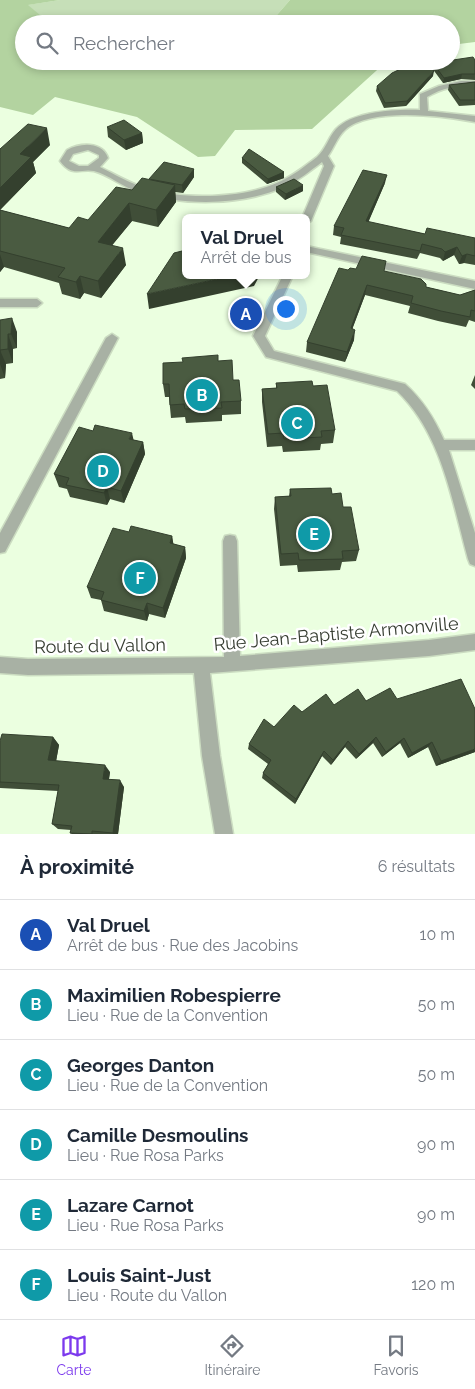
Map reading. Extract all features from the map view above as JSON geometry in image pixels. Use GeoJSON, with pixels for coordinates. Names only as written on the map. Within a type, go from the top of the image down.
{"type":"FeatureCollection","features":[{"type":"Feature","properties":{"kind":"street"},"geometry":{"type":"LineString","coordinates":[[424,112],[423,96],[435,88],[451,84],[475,83]]}},
{"type":"Feature","properties":{"kind":"street"},"geometry":{"type":"LineString","coordinates":[[93,167],[141,190],[175,197],[216,197],[254,193],[282,185],[324,156],[339,128],[355,120],[376,116],[424,112],[475,118]]}},
{"type":"Feature","properties":{"kind":"street"},"geometry":{"type":"LineString","coordinates":[[309,214],[329,166],[324,156]]}},
{"type":"Feature","properties":{"kind":"street"},"geometry":{"type":"LineString","coordinates":[[310,250],[475,285]]}},
{"type":"Feature","properties":{"kind":"street"},"geometry":{"type":"LineString","coordinates":[[286,279],[259,336],[270,354],[402,387],[412,395],[423,409],[440,446],[475,559]]}},
{"type":"Feature","properties":{"kind":"street"},"geometry":{"type":"LineString","coordinates":[[0,303],[37,302]]}},
{"type":"Feature","properties":{"kind":"street"},"geometry":{"type":"LineString","coordinates":[[0,548],[112,338]]}},
{"type":"Feature","properties":{"kind":"street"},"geometry":{"type":"LineString","coordinates":[[440,446],[475,445]]}},
{"type":"Feature","properties":{"kind":"street"},"geometry":{"type":"LineString","coordinates":[[230,542],[232,665]]}},
{"type":"Feature","properties":{"kind":"street","name":"Rue Jean-Baptiste Armonville"},"geometry":{"type":"LineString","coordinates":[[201,665],[232,665],[400,651],[475,642]]}},
{"type":"Feature","properties":{"kind":"street","name":"Route du Vallon"},"geometry":{"type":"LineString","coordinates":[[0,665],[28,667],[201,665]]}},
{"type":"Feature","properties":{"kind":"street"},"geometry":{"type":"LineString","coordinates":[[201,665],[211,756],[224,834]]}},
{"type":"Feature","properties":{"kind":"green space"},"geometry":{"type":"Polygon","coordinates":[[[0,0],[60,0],[28,5],[40,15],[15,15],[15,70],[377,70],[312,129],[235,130],[215,156],[198,157],[137,117],[55,97],[33,115],[0,107],[0,0]]]}},
{"type":"Feature","properties":{"kind":"green space"},"geometry":{"type":"Polygon","coordinates":[[[60,0],[290,0],[277,15],[40,15],[27,5],[60,0]]]}},
{"type":"Feature","properties":{"kind":"green space"},"geometry":{"type":"Polygon","coordinates":[[[290,0],[475,0],[475,42],[460,44],[460,15],[277,15],[290,0]]]}},
{"type":"Feature","properties":{"kind":"building"},"geometry":{"type":"Polygon","coordinates":[[[473,57],[475,60],[475,74],[462,74],[444,78],[438,70],[460,70],[460,59],[473,57]]]}},
{"type":"Feature","properties":{"kind":"building"},"geometry":{"type":"Polygon","coordinates":[[[398,70],[434,71],[407,101],[385,103],[377,86],[398,70]]]}},
{"type":"Feature","properties":{"kind":"building"},"geometry":{"type":"Polygon","coordinates":[[[475,82],[475,100],[460,100],[449,85],[475,82]]]}},
{"type":"Feature","properties":{"kind":"building"},"geometry":{"type":"Polygon","coordinates":[[[124,120],[142,133],[124,140],[107,127],[124,120]]]}},
{"type":"Feature","properties":{"kind":"building"},"geometry":{"type":"Polygon","coordinates":[[[28,124],[47,128],[20,154],[31,157],[0,188],[0,149],[28,124]]]}},
{"type":"Feature","properties":{"kind":"building"},"geometry":{"type":"Polygon","coordinates":[[[249,149],[284,172],[268,179],[242,158],[249,149]]]}},
{"type":"Feature","properties":{"kind":"building"},"geometry":{"type":"Polygon","coordinates":[[[164,162],[194,169],[182,185],[149,179],[164,162]]]}},
{"type":"Feature","properties":{"kind":"building"},"geometry":{"type":"Polygon","coordinates":[[[363,170],[387,175],[366,221],[425,234],[427,228],[475,238],[475,256],[467,254],[462,256],[457,247],[445,252],[442,249],[422,244],[420,251],[341,235],[344,228],[334,226],[363,170]]]}},
{"type":"Feature","properties":{"kind":"building"},"geometry":{"type":"Polygon","coordinates":[[[142,178],[175,185],[156,210],[129,203],[98,242],[123,248],[98,281],[80,276],[76,282],[58,277],[65,268],[0,251],[0,210],[69,228],[78,217],[88,220],[116,187],[132,190],[142,178]]]}},
{"type":"Feature","properties":{"kind":"building"},"geometry":{"type":"Polygon","coordinates":[[[294,179],[303,185],[286,194],[276,187],[294,179]]]}},
{"type":"Feature","properties":{"kind":"building"},"geometry":{"type":"Polygon","coordinates":[[[182,251],[182,279],[217,279],[147,294],[174,253],[182,251]]]}},
{"type":"Feature","properties":{"kind":"building"},"geometry":{"type":"Polygon","coordinates":[[[362,256],[386,261],[384,271],[421,279],[426,284],[426,287],[460,295],[475,290],[475,311],[471,310],[470,317],[441,311],[411,303],[413,296],[367,285],[351,328],[355,330],[347,352],[307,342],[339,268],[356,269],[362,256]]]}},
{"type":"Feature","properties":{"kind":"building"},"geometry":{"type":"Polygon","coordinates":[[[12,318],[11,334],[8,334],[8,349],[0,350],[0,320],[12,318]]]}},
{"type":"Feature","properties":{"kind":"building"},"geometry":{"type":"Polygon","coordinates":[[[218,355],[218,361],[232,360],[233,380],[239,380],[241,401],[221,402],[222,408],[185,409],[184,404],[170,405],[169,384],[163,384],[163,363],[183,362],[182,358],[218,355]]]}},
{"type":"Feature","properties":{"kind":"building"},"geometry":{"type":"Polygon","coordinates":[[[312,381],[313,386],[327,385],[335,430],[321,431],[322,437],[284,439],[283,433],[268,434],[262,389],[277,388],[276,383],[312,381]]]}},
{"type":"Feature","properties":{"kind":"building"},"geometry":{"type":"Polygon","coordinates":[[[95,425],[132,433],[129,439],[143,442],[121,491],[107,487],[104,493],[66,485],[69,478],[54,474],[79,427],[93,431],[95,425]]]}},
{"type":"Feature","properties":{"kind":"building"},"geometry":{"type":"Polygon","coordinates":[[[331,488],[332,494],[341,493],[343,507],[351,507],[359,550],[342,551],[343,559],[299,560],[298,553],[281,554],[275,497],[291,496],[290,489],[331,488]]]}},
{"type":"Feature","properties":{"kind":"building"},"geometry":{"type":"Polygon","coordinates":[[[131,526],[172,536],[170,543],[185,547],[163,608],[147,603],[144,611],[101,600],[104,592],[87,587],[113,528],[129,532],[131,526]]]}},
{"type":"Feature","properties":{"kind":"building"},"geometry":{"type":"Polygon","coordinates":[[[461,679],[475,709],[475,749],[441,761],[432,742],[412,753],[404,738],[386,752],[376,737],[359,754],[348,741],[333,760],[324,751],[296,799],[263,773],[271,760],[249,744],[264,719],[274,727],[294,705],[302,712],[326,694],[334,705],[358,689],[366,701],[390,688],[397,699],[461,679]]]}},
{"type":"Feature","properties":{"kind":"building"},"geometry":{"type":"Polygon","coordinates":[[[2,734],[53,737],[48,760],[105,765],[103,779],[120,780],[113,833],[92,831],[92,834],[70,833],[72,826],[52,824],[59,785],[0,782],[0,741],[2,734]]]}},
{"type":"Feature","properties":{"kind":"place","name":"Val Druel"},"geometry":{"type":"Point","coordinates":[246,314]}},
{"type":"Feature","properties":{"kind":"place","name":"Maximilien Robespierre"},"geometry":{"type":"Point","coordinates":[202,395]}},
{"type":"Feature","properties":{"kind":"place","name":"Georges Danton"},"geometry":{"type":"Point","coordinates":[297,423]}},
{"type":"Feature","properties":{"kind":"place","name":"Camille Desmoulins"},"geometry":{"type":"Point","coordinates":[103,471]}},
{"type":"Feature","properties":{"kind":"place","name":"Lazare Carnot"},"geometry":{"type":"Point","coordinates":[314,534]}},
{"type":"Feature","properties":{"kind":"place","name":"Louis Saint-Just"},"geometry":{"type":"Point","coordinates":[140,578]}}]}
